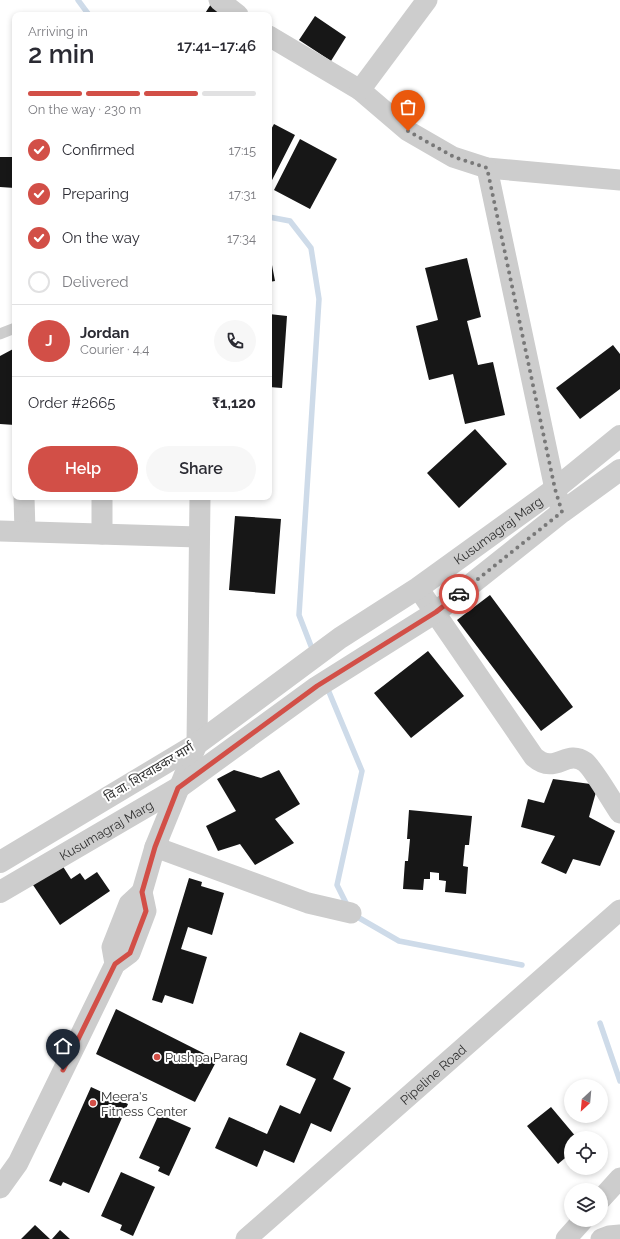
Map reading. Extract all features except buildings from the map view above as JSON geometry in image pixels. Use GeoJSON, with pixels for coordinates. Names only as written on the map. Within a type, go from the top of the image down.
{"type":"FeatureCollection","features":[{"type":"Feature","properties":{"kind":"street"},"geometry":{"type":"LineString","coordinates":[[219,0],[234,12]]}},
{"type":"Feature","properties":{"kind":"street"},"geometry":{"type":"LineString","coordinates":[[360,90],[427,0]]}},
{"type":"Feature","properties":{"kind":"street"},"geometry":{"type":"LineString","coordinates":[[272,38],[360,90],[408,131],[454,157],[487,168],[620,180]]}},
{"type":"Feature","properties":{"kind":"street"},"geometry":{"type":"LineString","coordinates":[[487,168],[555,489],[562,512]]}},
{"type":"Feature","properties":{"kind":"street","name":"Kusumagraj Marg"},"geometry":{"type":"LineString","coordinates":[[292,672],[340,638],[418,588],[555,489],[620,436]]}},
{"type":"Feature","properties":{"kind":"street","name":"Kusumagraj Marg"},"geometry":{"type":"LineString","coordinates":[[0,892],[178,788],[317,686],[436,612],[562,512],[620,470]]}},
{"type":"Feature","properties":{"kind":"street"},"geometry":{"type":"LineString","coordinates":[[24,500],[25,525]]}},
{"type":"Feature","properties":{"kind":"street"},"geometry":{"type":"LineString","coordinates":[[102,500],[102,527]]}},
{"type":"Feature","properties":{"kind":"street"},"geometry":{"type":"LineString","coordinates":[[0,1188],[18,1163],[115,964],[112,947],[114,940],[128,904],[142,892],[155,847],[197,744],[198,537],[200,500]]}},
{"type":"Feature","properties":{"kind":"street"},"geometry":{"type":"LineString","coordinates":[[0,531],[25,525],[102,527],[198,537]]}},
{"type":"Feature","properties":{"kind":"street"},"geometry":{"type":"LineString","coordinates":[[418,588],[436,612],[534,757],[541,763],[553,765],[564,759],[575,757],[585,762],[620,813]]}},
{"type":"Feature","properties":{"kind":"street","name":"वि.वा. शिरवाडकर मार्ग"},"geometry":{"type":"LineString","coordinates":[[0,862],[197,744],[292,672]]}},
{"type":"Feature","properties":{"kind":"street"},"geometry":{"type":"LineString","coordinates":[[155,847],[308,903],[351,913]]}},
{"type":"Feature","properties":{"kind":"street","name":"Pipeline Road"},"geometry":{"type":"LineString","coordinates":[[246,1239],[620,910]]}},
{"type":"Feature","properties":{"kind":"street"},"geometry":{"type":"LineString","coordinates":[[608,1191],[620,1178]]}},
{"type":"Feature","properties":{"kind":"street"},"geometry":{"type":"LineString","coordinates":[[566,1239],[577,1227]]}},
{"type":"Feature","properties":{"kind":"lane"},"geometry":{"type":"LineString","coordinates":[[0,334],[12,329]]}},
{"type":"Feature","properties":{"kind":"waterway"},"geometry":{"type":"LineString","coordinates":[[78,0],[87,12]]}},
{"type":"Feature","properties":{"kind":"waterway"},"geometry":{"type":"LineString","coordinates":[[272,218],[290,221],[311,248],[319,299],[299,615],[311,646]]}},
{"type":"Feature","properties":{"kind":"waterway"},"geometry":{"type":"LineString","coordinates":[[329,692],[362,771],[337,885],[348,907]]}},
{"type":"Feature","properties":{"kind":"waterway"},"geometry":{"type":"LineString","coordinates":[[354,915],[399,941],[522,965]]}},
{"type":"Feature","properties":{"kind":"waterway"},"geometry":{"type":"LineString","coordinates":[[600,1023],[620,1081]]}},
{"type":"Feature","properties":{"kind":"way so far"},"geometry":{"type":"LineString","coordinates":[[408,131],[454,157],[487,168],[555,489],[562,512],[459,594]]}},
{"type":"Feature","properties":{"kind":"place","name":"Pushpa Parag"},"geometry":{"type":"Point","coordinates":[157,1057]}},
{"type":"Feature","properties":{"kind":"place","name":"Meera's Fitness Center"},"geometry":{"type":"Point","coordinates":[93,1103]}},
{"type":"Feature","properties":{"kind":"route"},"geometry":{"type":"LineString","coordinates":[[63,1070],[115,964],[130,953],[146,911],[142,892],[155,847],[178,788],[317,686],[436,612],[459,594]]}}]}
